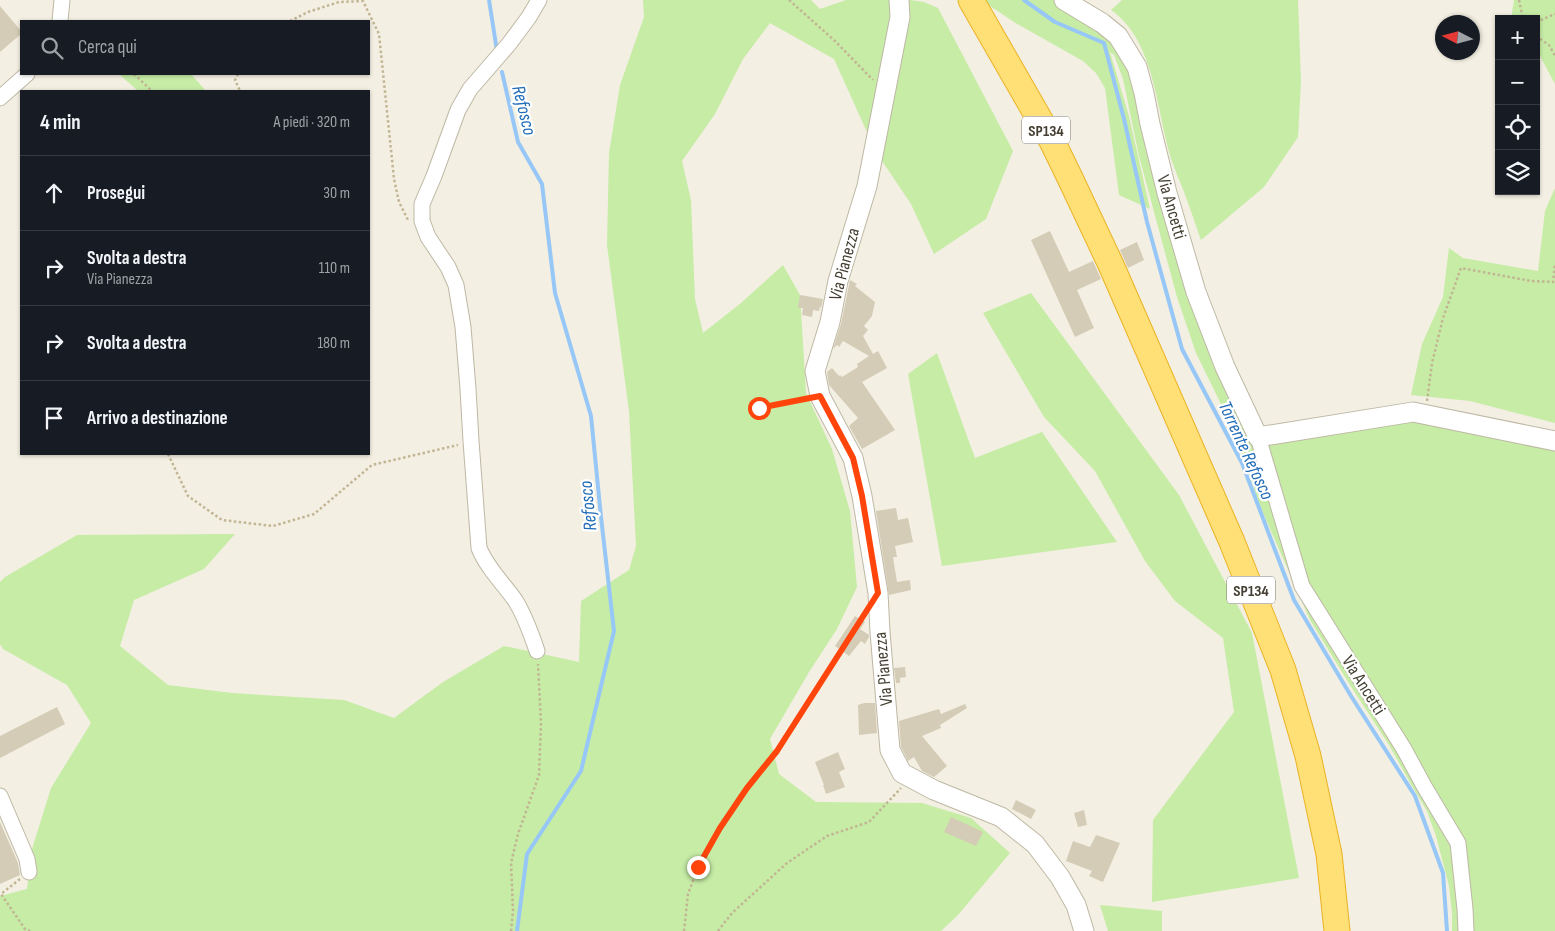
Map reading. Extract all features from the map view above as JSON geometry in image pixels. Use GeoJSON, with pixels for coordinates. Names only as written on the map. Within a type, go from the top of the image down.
{"type":"FeatureCollection","features":[{"type":"Feature","properties":{"kind":"highway","name":"SP134"},"geometry":{"type":"LineString","coordinates":[[971,0],[1052,141],[1111,265],[1232,542],[1282,670],[1308,756],[1327,844],[1337,931]]}},
{"type":"Feature","properties":{"kind":"street"},"geometry":{"type":"LineString","coordinates":[[60,20],[62,0]]}},
{"type":"Feature","properties":{"kind":"street"},"geometry":{"type":"LineString","coordinates":[[537,651],[530,627],[515,601],[484,558],[480,548],[464,336],[456,286],[448,267],[428,237],[422,221],[422,204],[458,110],[470,89],[510,44],[539,0]]}},
{"type":"Feature","properties":{"kind":"street","name":"Via Pianezza"},"geometry":{"type":"LineString","coordinates":[[899,0],[900,17],[866,186],[838,281],[830,322],[815,371],[820,396],[853,458],[862,496],[878,593],[890,750],[902,773],[934,790],[1001,817],[1034,844],[1060,876],[1076,905],[1084,931]]}},
{"type":"Feature","properties":{"kind":"street","name":"Via Ancetti"},"geometry":{"type":"LineString","coordinates":[[1064,0],[1102,23],[1118,36],[1137,67],[1167,193],[1196,292],[1225,367],[1258,437],[1302,586],[1404,749],[1458,843],[1466,931]]}},
{"type":"Feature","properties":{"kind":"street"},"geometry":{"type":"LineString","coordinates":[[0,98],[27,75]]}},
{"type":"Feature","properties":{"kind":"street"},"geometry":{"type":"LineString","coordinates":[[1258,437],[1413,412],[1555,441]]}},
{"type":"Feature","properties":{"kind":"street"},"geometry":{"type":"LineString","coordinates":[[0,796],[27,858],[29,872]]}},
{"type":"Feature","properties":{"kind":"path"},"geometry":{"type":"LineString","coordinates":[[789,0],[835,42],[886,93]]}},
{"type":"Feature","properties":{"kind":"path"},"geometry":{"type":"LineString","coordinates":[[1519,0],[1522,15]]}},
{"type":"Feature","properties":{"kind":"path"},"geometry":{"type":"LineString","coordinates":[[292,20],[308,12],[338,2],[363,1],[380,34],[394,179],[399,202],[409,221],[428,237]]}},
{"type":"Feature","properties":{"kind":"path"},"geometry":{"type":"LineString","coordinates":[[1540,20],[1555,14]]}},
{"type":"Feature","properties":{"kind":"path"},"geometry":{"type":"LineString","coordinates":[[1540,39],[1549,45],[1555,56]]}},
{"type":"Feature","properties":{"kind":"path"},"geometry":{"type":"LineString","coordinates":[[135,75],[151,90]]}},
{"type":"Feature","properties":{"kind":"path"},"geometry":{"type":"LineString","coordinates":[[238,75],[235,80],[240,90]]}},
{"type":"Feature","properties":{"kind":"path"},"geometry":{"type":"LineString","coordinates":[[1425,415],[1432,363],[1443,318],[1461,268],[1530,281],[1553,282],[1555,263]]}},
{"type":"Feature","properties":{"kind":"path"},"geometry":{"type":"LineString","coordinates":[[759,408],[820,396]]}},
{"type":"Feature","properties":{"kind":"path"},"geometry":{"type":"LineString","coordinates":[[168,455],[188,496],[222,520],[273,526],[314,514],[372,465],[471,441]]}},
{"type":"Feature","properties":{"kind":"path"},"geometry":{"type":"LineString","coordinates":[[684,931],[688,894],[698,867],[720,828],[747,788],[777,751],[878,593]]}},
{"type":"Feature","properties":{"kind":"path"},"geometry":{"type":"LineString","coordinates":[[511,931],[513,911],[511,863],[518,834],[538,774],[541,723],[537,651]]}},
{"type":"Feature","properties":{"kind":"path"},"geometry":{"type":"LineString","coordinates":[[718,931],[732,913],[787,863],[827,836],[868,822],[911,778]]}},
{"type":"Feature","properties":{"kind":"path"},"geometry":{"type":"LineString","coordinates":[[29,872],[1,894],[25,929],[30,931]]}},
{"type":"Feature","properties":{"kind":"green space"},"geometry":{"type":"Polygon","coordinates":[[[643,0],[811,0],[820,9],[846,0],[910,0],[924,2],[938,8],[1013,151],[986,219],[934,254],[911,204],[876,152],[834,59],[770,23],[743,59],[715,114],[682,161],[691,200],[695,299],[703,333],[741,303],[783,265],[800,295],[806,393],[832,449],[850,511],[857,587],[837,629],[809,672],[770,739],[779,774],[816,802],[922,803],[971,818],[1010,853],[958,915],[941,931],[0,931],[0,896],[27,889],[32,849],[51,788],[91,723],[67,685],[3,649],[0,644],[0,582],[5,577],[77,535],[235,534],[204,569],[134,600],[120,646],[168,685],[232,693],[344,700],[394,718],[443,682],[504,646],[579,662],[581,601],[629,570],[636,546],[629,411],[607,245],[609,153],[620,85],[644,17],[643,0]]]}},
{"type":"Feature","properties":{"kind":"green space"},"geometry":{"type":"Polygon","coordinates":[[[981,0],[1056,0],[1103,27],[1127,60],[1137,95],[1255,434],[1391,416],[1555,442],[1555,931],[1452,931],[1449,886],[1436,836],[1427,811],[1389,745],[1310,620],[1260,506],[1245,463],[1219,400],[1196,353],[1177,297],[1139,156],[1123,79],[1114,55],[1110,52],[1129,116],[1150,209],[1119,195],[1105,88],[1096,73],[1083,61],[1014,22],[981,0]]]}},
{"type":"Feature","properties":{"kind":"green space"},"geometry":{"type":"Polygon","coordinates":[[[1122,0],[1298,0],[1301,81],[1298,137],[1264,187],[1201,240],[1167,145],[1153,81],[1146,60],[1138,41],[1126,24],[1111,10],[1122,0]]]}},
{"type":"Feature","properties":{"kind":"green space"},"geometry":{"type":"Polygon","coordinates":[[[1514,0],[1555,0],[1555,84],[1540,56],[1540,15],[1512,15],[1514,0]]]}},
{"type":"Feature","properties":{"kind":"green space"},"geometry":{"type":"Polygon","coordinates":[[[120,75],[192,75],[205,90],[137,90],[120,75]]]}},
{"type":"Feature","properties":{"kind":"green space"},"geometry":{"type":"Polygon","coordinates":[[[1555,188],[1555,423],[1470,401],[1411,395],[1422,344],[1443,297],[1449,248],[1463,258],[1538,271],[1545,211],[1555,188]]]}},
{"type":"Feature","properties":{"kind":"green space"},"geometry":{"type":"Polygon","coordinates":[[[1031,293],[1179,495],[1252,633],[1299,878],[1152,902],[1153,820],[1234,712],[1223,638],[1175,601],[1145,561],[1095,471],[1044,417],[983,313],[1031,293]]]}},
{"type":"Feature","properties":{"kind":"green space"},"geometry":{"type":"Polygon","coordinates":[[[937,353],[975,458],[1042,432],[1117,542],[942,566],[908,374],[937,353]]]}},
{"type":"Feature","properties":{"kind":"green space"},"geometry":{"type":"Polygon","coordinates":[[[1100,905],[1162,911],[1162,931],[1108,931],[1100,905]]]}},
{"type":"Feature","properties":{"kind":"building"},"geometry":{"type":"Polygon","coordinates":[[[0,6],[20,30],[20,35],[0,52],[0,6]]]}},
{"type":"Feature","properties":{"kind":"building"},"geometry":{"type":"Polygon","coordinates":[[[1050,231],[1069,272],[1093,261],[1101,279],[1077,290],[1094,328],[1075,337],[1031,240],[1050,231]]]}},
{"type":"Feature","properties":{"kind":"building"},"geometry":{"type":"Polygon","coordinates":[[[1137,242],[1144,260],[1128,268],[1120,250],[1137,242]]]}},
{"type":"Feature","properties":{"kind":"building"},"geometry":{"type":"Polygon","coordinates":[[[850,280],[857,284],[855,286],[875,302],[872,316],[864,326],[868,330],[863,336],[873,354],[878,351],[887,368],[862,382],[895,430],[862,449],[849,426],[858,418],[829,385],[827,372],[832,368],[842,377],[858,367],[857,364],[869,356],[843,341],[839,347],[837,345],[833,349],[841,324],[850,280]]]}},
{"type":"Feature","properties":{"kind":"building"},"geometry":{"type":"Polygon","coordinates":[[[800,295],[823,299],[821,308],[820,306],[819,311],[813,310],[812,317],[802,315],[803,308],[798,308],[800,295]]]}},
{"type":"Feature","properties":{"kind":"building"},"geometry":{"type":"Polygon","coordinates":[[[896,508],[898,520],[908,518],[913,542],[895,546],[897,557],[893,557],[897,582],[910,580],[911,590],[889,595],[876,511],[896,508]]]}},
{"type":"Feature","properties":{"kind":"building"},"geometry":{"type":"Polygon","coordinates":[[[855,616],[865,622],[860,629],[869,637],[865,644],[861,641],[849,656],[835,646],[855,616]]]}},
{"type":"Feature","properties":{"kind":"building"},"geometry":{"type":"Polygon","coordinates":[[[905,667],[906,677],[900,678],[900,683],[896,683],[894,668],[905,667]]]}},
{"type":"Feature","properties":{"kind":"building"},"geometry":{"type":"Polygon","coordinates":[[[875,703],[877,733],[859,735],[858,705],[875,703]]]}},
{"type":"Feature","properties":{"kind":"building"},"geometry":{"type":"Polygon","coordinates":[[[965,704],[967,708],[940,725],[941,728],[922,736],[947,766],[934,777],[922,771],[914,757],[908,761],[901,747],[899,721],[939,709],[941,714],[965,704]]]}},
{"type":"Feature","properties":{"kind":"building"},"geometry":{"type":"Polygon","coordinates":[[[57,707],[65,724],[0,758],[0,736],[57,707]]]}},
{"type":"Feature","properties":{"kind":"building"},"geometry":{"type":"Polygon","coordinates":[[[838,752],[845,769],[839,772],[845,787],[826,794],[815,762],[838,752]]]}},
{"type":"Feature","properties":{"kind":"building"},"geometry":{"type":"Polygon","coordinates":[[[1016,800],[1036,810],[1031,819],[1012,809],[1016,800]]]}},
{"type":"Feature","properties":{"kind":"building"},"geometry":{"type":"Polygon","coordinates":[[[1084,810],[1087,825],[1078,827],[1074,813],[1084,810]]]}},
{"type":"Feature","properties":{"kind":"building"},"geometry":{"type":"Polygon","coordinates":[[[951,817],[983,832],[976,846],[944,832],[951,817]]]}},
{"type":"Feature","properties":{"kind":"building"},"geometry":{"type":"Polygon","coordinates":[[[0,822],[18,863],[20,875],[0,884],[0,822]]]}},
{"type":"Feature","properties":{"kind":"building"},"geometry":{"type":"Polygon","coordinates":[[[1096,835],[1120,843],[1103,882],[1089,876],[1092,871],[1066,861],[1073,841],[1090,847],[1096,835]]]}},
{"type":"Feature","properties":{"kind":"waterway","name":"Refosco"},"geometry":{"type":"LineString","coordinates":[[489,0],[497,51]]}},
{"type":"Feature","properties":{"kind":"waterway","name":"Torrente Refosco"},"geometry":{"type":"LineString","coordinates":[[1024,0],[1055,22],[1104,43],[1124,119],[1147,222],[1182,349],[1242,463],[1294,600],[1351,696],[1415,796],[1443,873],[1447,931]]}},
{"type":"Feature","properties":{"kind":"waterway","name":"Refosco"},"geometry":{"type":"LineString","coordinates":[[502,72],[518,142],[542,184],[555,293],[591,416],[614,631],[581,771],[527,854],[517,931]]}},
{"type":"Feature","properties":{"kind":"route"},"geometry":{"type":"LineString","coordinates":[[698,867],[720,828],[747,788],[777,751],[814,696],[837,656],[878,593],[862,496],[853,458],[820,396],[759,408]]}}]}
